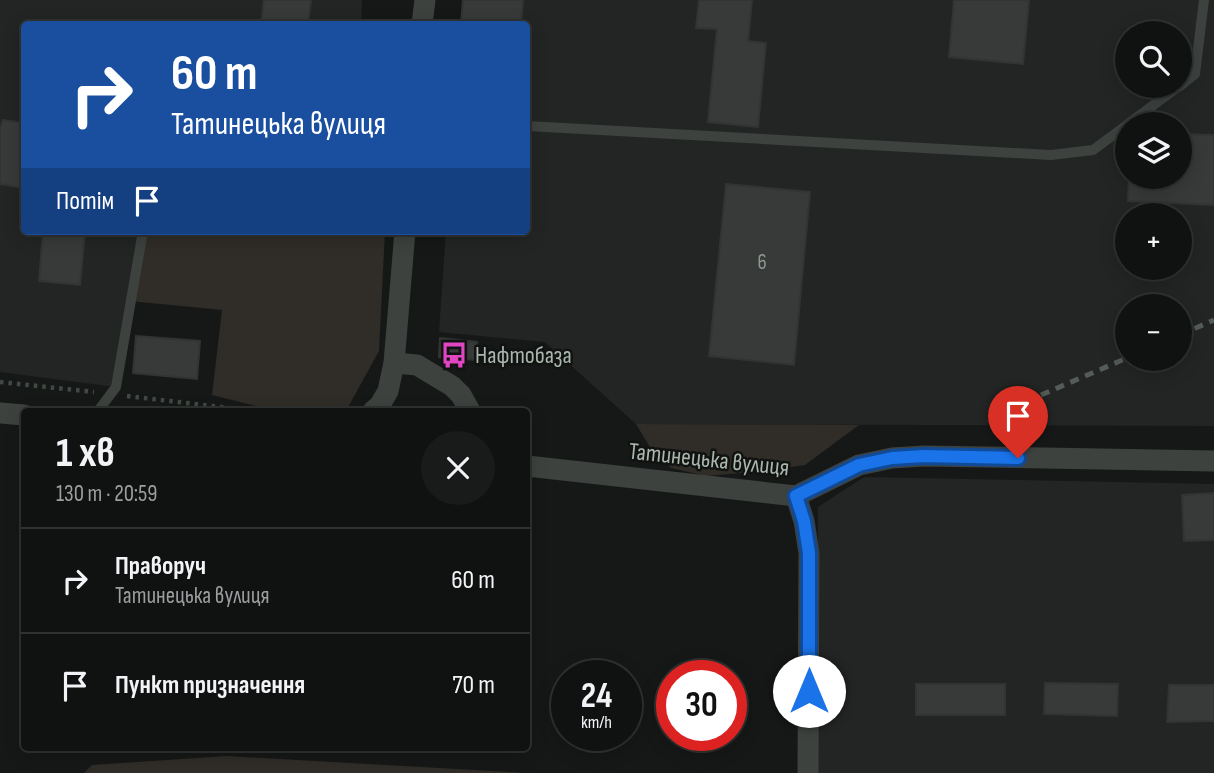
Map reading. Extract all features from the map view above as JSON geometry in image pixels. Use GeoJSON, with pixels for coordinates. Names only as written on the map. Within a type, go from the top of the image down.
{"type":"FeatureCollection","features":[{"type":"Feature","properties":{"kind":"street"},"geometry":{"type":"LineString","coordinates":[[422,21],[425,0]]}},
{"type":"Feature","properties":{"kind":"street"},"geometry":{"type":"LineString","coordinates":[[376,408],[388,391],[394,363],[405,235]]}},
{"type":"Feature","properties":{"kind":"street"},"geometry":{"type":"LineString","coordinates":[[394,363],[417,365],[452,386],[468,408]]}},
{"type":"Feature","properties":{"kind":"street"},"geometry":{"type":"LineString","coordinates":[[0,413],[21,415]]}},
{"type":"Feature","properties":{"kind":"street","name":"Татинецька вулиця"},"geometry":{"type":"LineString","coordinates":[[530,466],[796,496],[859,465],[892,458],[924,456],[1214,461]]}},
{"type":"Feature","properties":{"kind":"street"},"geometry":{"type":"LineString","coordinates":[[796,496],[804,521],[809,553],[808,773]]}},
{"type":"Feature","properties":{"kind":"lane"},"geometry":{"type":"LineString","coordinates":[[1192,76],[1195,74],[1204,0]]}},
{"type":"Feature","properties":{"kind":"lane"},"geometry":{"type":"LineString","coordinates":[[1143,112],[1163,98]]}},
{"type":"Feature","properties":{"kind":"lane"},"geometry":{"type":"LineString","coordinates":[[530,126],[1051,155],[1093,150],[1115,133]]}},
{"type":"Feature","properties":{"kind":"lane"},"geometry":{"type":"LineString","coordinates":[[100,408],[116,387],[142,235]]}},
{"type":"Feature","properties":{"kind":"shaded area"},"geometry":{"type":"Polygon","coordinates":[[[0,0],[362,0],[361,21],[21,21],[21,235],[142,235],[116,387],[0,372],[0,0]]]}},
{"type":"Feature","properties":{"kind":"shaded area"},"geometry":{"type":"Polygon","coordinates":[[[463,0],[1214,0],[1214,426],[636,424],[545,342],[439,332],[446,235],[530,235],[530,21],[461,21],[463,0]]]}},
{"type":"Feature","properties":{"kind":"shaded area"},"geometry":{"type":"Polygon","coordinates":[[[142,235],[385,235],[379,351],[348,408],[264,408],[212,395],[222,310],[130,301],[142,235]]]}},
{"type":"Feature","properties":{"kind":"shaded area"},"geometry":{"type":"Polygon","coordinates":[[[636,424],[859,425],[805,465],[706,476],[671,468],[651,449],[636,424]]]}},
{"type":"Feature","properties":{"kind":"shaded area"},"geometry":{"type":"Polygon","coordinates":[[[864,477],[1214,484],[1214,773],[818,773],[818,507],[864,477]]]}},
{"type":"Feature","properties":{"kind":"shaded area"},"geometry":{"type":"Polygon","coordinates":[[[227,756],[527,773],[84,773],[92,765],[227,756]]]}},
{"type":"Feature","properties":{"kind":"building"},"geometry":{"type":"Polygon","coordinates":[[[264,0],[311,0],[308,21],[261,21],[264,0]]]}},
{"type":"Feature","properties":{"kind":"building"},"geometry":{"type":"Polygon","coordinates":[[[463,0],[523,0],[521,21],[461,21],[463,0]]]}},
{"type":"Feature","properties":{"kind":"building"},"geometry":{"type":"Polygon","coordinates":[[[699,0],[752,0],[748,41],[766,43],[758,127],[708,122],[717,29],[696,28],[699,0]]]}},
{"type":"Feature","properties":{"kind":"building"},"geometry":{"type":"Polygon","coordinates":[[[954,0],[1029,0],[1023,64],[949,57],[954,0]]]}},
{"type":"Feature","properties":{"kind":"building"},"geometry":{"type":"Polygon","coordinates":[[[3,120],[21,123],[21,188],[0,184],[0,129],[3,120]]]}},
{"type":"Feature","properties":{"kind":"building"},"geometry":{"type":"Polygon","coordinates":[[[1192,134],[1214,135],[1214,205],[1128,201],[1128,189],[1192,189],[1192,134]]]}},
{"type":"Feature","properties":{"kind":"building"},"geometry":{"type":"Polygon","coordinates":[[[726,184],[810,192],[794,365],[709,356],[726,184]]]}},
{"type":"Feature","properties":{"kind":"building"},"geometry":{"type":"Polygon","coordinates":[[[43,235],[85,235],[80,285],[39,281],[43,235]]]}},
{"type":"Feature","properties":{"kind":"building"},"geometry":{"type":"Polygon","coordinates":[[[136,336],[200,341],[197,379],[133,373],[136,336]]]}},
{"type":"Feature","properties":{"kind":"building"},"geometry":{"type":"Polygon","coordinates":[[[440,338],[477,342],[476,360],[439,357],[440,338]]]}},
{"type":"Feature","properties":{"kind":"building"},"geometry":{"type":"Polygon","coordinates":[[[1214,493],[1214,540],[1184,541],[1182,495],[1214,493]]]}},
{"type":"Feature","properties":{"kind":"building"},"geometry":{"type":"Polygon","coordinates":[[[1045,683],[1118,684],[1117,716],[1044,714],[1045,683]]]}},
{"type":"Feature","properties":{"kind":"building"},"geometry":{"type":"Polygon","coordinates":[[[916,684],[1005,684],[1005,715],[916,715],[916,684]]]}},
{"type":"Feature","properties":{"kind":"building"},"geometry":{"type":"Polygon","coordinates":[[[1169,685],[1214,685],[1214,721],[1167,722],[1169,685]]]}},
{"type":"Feature","properties":{"kind":"railway"},"geometry":{"type":"LineString","coordinates":[[1192,330],[1214,320]]}},
{"type":"Feature","properties":{"kind":"railway"},"geometry":{"type":"LineString","coordinates":[[1041,395],[1115,363]]}},
{"type":"Feature","properties":{"kind":"place","name":"Нафтобаза"},"geometry":{"type":"Point","coordinates":[454,355]}},
{"type":"Feature","properties":{"kind":"route"},"geometry":{"type":"LineString","coordinates":[[809,691],[809,553],[804,521],[796,496],[859,465],[892,458],[1018,458]]}}]}
